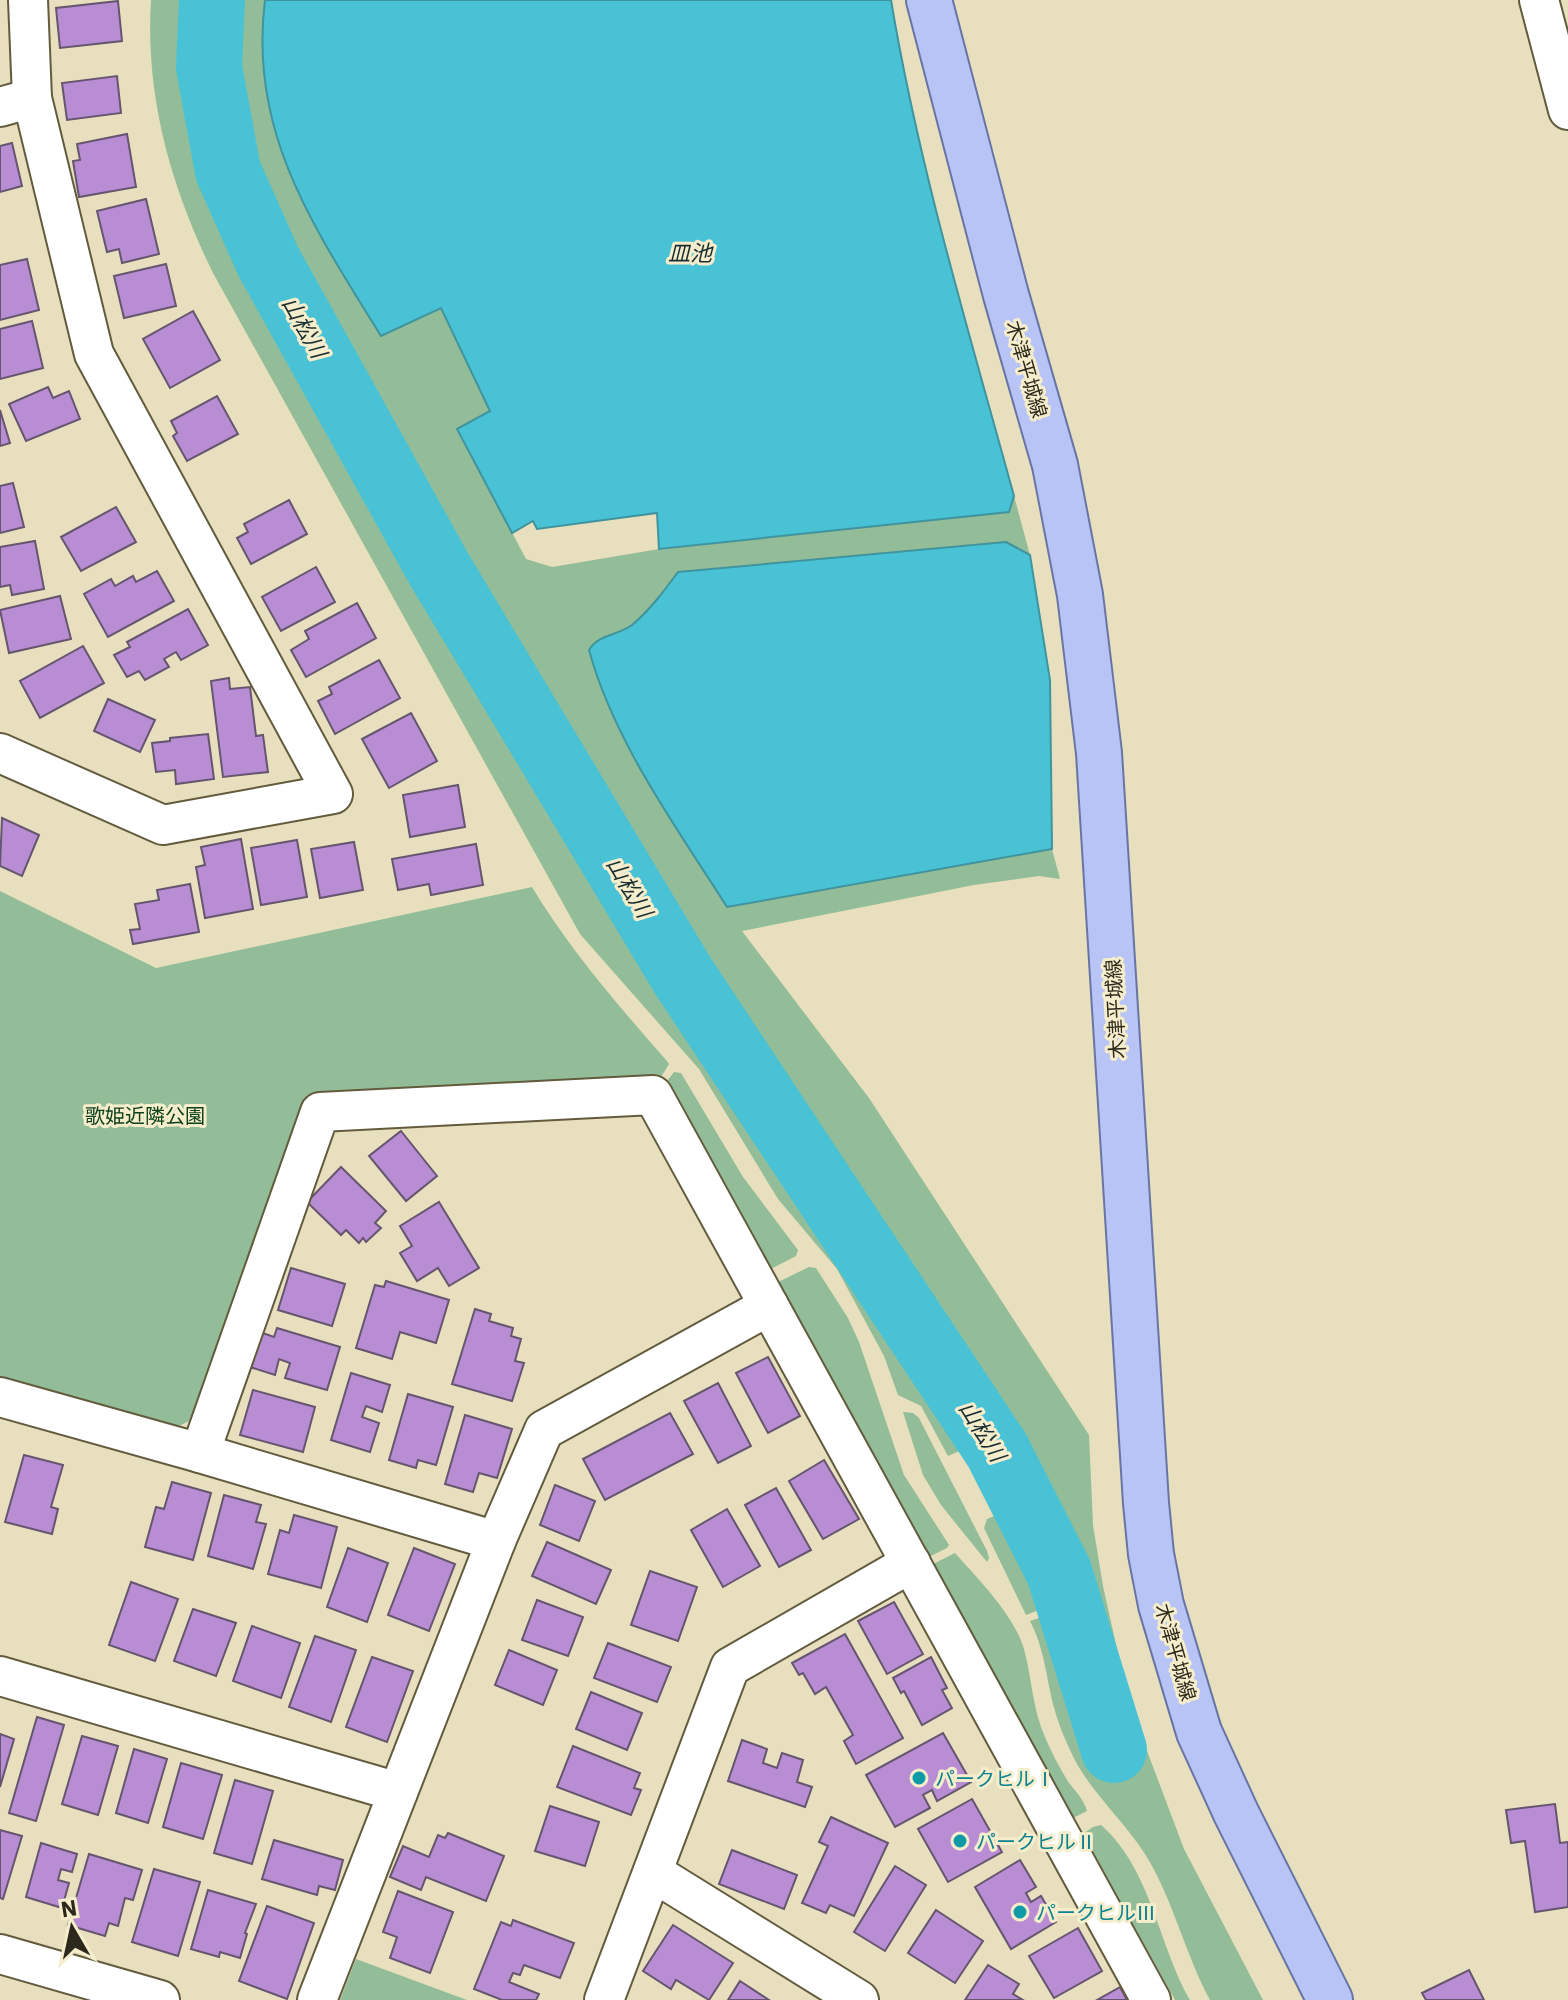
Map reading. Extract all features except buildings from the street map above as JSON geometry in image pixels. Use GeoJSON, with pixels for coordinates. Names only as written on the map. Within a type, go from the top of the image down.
{"type":"FeatureCollection","features":[{"type":"Feature","properties":{"kind":"main road","name":"木津平城線"},"geometry":{"type":"LineString","coordinates":[[929,0],[1006,295],[1055,465],[1080,595],[1099,753],[1151,1554],[1174,1655],[1199,1732],[1330,2000]]}},
{"type":"Feature","properties":{"kind":"street"},"geometry":{"type":"LineString","coordinates":[[0,753],[163,825],[333,794],[94,354],[16,102],[28,0]]}},
{"type":"Feature","properties":{"kind":"street"},"geometry":{"type":"LineString","coordinates":[[1539,0],[1568,110]]}},
{"type":"Feature","properties":{"kind":"street"},"geometry":{"type":"LineString","coordinates":[[200,1453],[320,1112],[653,1095],[1151,2000]]}},
{"type":"Feature","properties":{"kind":"street"},"geometry":{"type":"LineString","coordinates":[[317,2000],[496,1541],[544,1430],[769,1306]]}},
{"type":"Feature","properties":{"kind":"street"},"geometry":{"type":"LineString","coordinates":[[0,1397],[496,1541]]}},
{"type":"Feature","properties":{"kind":"street"},"geometry":{"type":"LineString","coordinates":[[604,2000],[730,1667],[911,1563]]}},
{"type":"Feature","properties":{"kind":"street"},"geometry":{"type":"LineString","coordinates":[[0,1676],[398,1792]]}},
{"type":"Feature","properties":{"kind":"street"},"geometry":{"type":"LineString","coordinates":[[654,1873],[859,2000]]}},
{"type":"Feature","properties":{"kind":"street"},"geometry":{"type":"LineString","coordinates":[[0,1954],[160,2000]]}},
{"type":"Feature","properties":{"kind":"green space"},"geometry":{"type":"Polygon","coordinates":[[[151,0],[191,0],[191,66],[200,131],[218,194],[243,255],[616,911],[621,910],[913,1344],[1003,1498],[1052,1605],[1026,1615],[984,1528],[987,1519],[999,1514],[969,1447],[948,1456],[921,1406],[898,1395],[884,1356],[837,1269],[778,1199],[699,1069],[580,934],[198,241],[173,174],[157,106],[150,36],[151,0]]]}},
{"type":"Feature","properties":{"kind":"green space"},"geometry":{"type":"Polygon","coordinates":[[[231,0],[265,0],[262,48],[267,94],[277,137],[311,218],[381,336],[441,308],[490,411],[457,429],[526,559],[552,567],[659,549],[1008,512],[1014,496],[1030,555],[1006,542],[678,572],[639,619],[603,638],[589,651],[600,685],[630,751],[727,907],[1052,849],[1060,879],[1039,876],[974,885],[742,931],[869,1098],[1089,1435],[1093,1525],[1129,1703],[1184,1849],[1263,2000],[1210,2000],[1155,1871],[1136,1841],[1095,1791],[1070,1750],[1056,1716],[1042,1651],[1030,1621],[1054,1613],[1103,1763],[1131,1752],[1071,1564],[993,1415],[887,1247],[692,959],[651,892],[653,887],[450,546],[455,542],[437,512],[428,506],[279,242],[255,184],[238,124],[230,63],[231,0]]]}},
{"type":"Feature","properties":{"kind":"green space","name":"歌姫近隣公園"},"geometry":{"type":"Polygon","coordinates":[[[532,887],[578,955],[669,1064],[661,1077],[307,1095],[193,1419],[171,1430],[0,1380],[0,891],[156,968],[532,887]]]}},
{"type":"Feature","properties":{"kind":"green space"},"geometry":{"type":"Polygon","coordinates":[[[674,1072],[681,1073],[743,1177],[798,1250],[796,1256],[769,1270],[664,1085],[674,1072]]]}},
{"type":"Feature","properties":{"kind":"green space"},"geometry":{"type":"Polygon","coordinates":[[[809,1267],[816,1268],[848,1318],[904,1475],[949,1545],[929,1557],[776,1283],[809,1267]]]}},
{"type":"Feature","properties":{"kind":"green space"},"geometry":{"type":"Polygon","coordinates":[[[903,1412],[913,1413],[919,1418],[987,1551],[987,1562],[941,1505],[923,1475],[903,1412]]]}},
{"type":"Feature","properties":{"kind":"green space"},"geometry":{"type":"Polygon","coordinates":[[[955,1553],[996,1600],[1021,1640],[1041,1727],[1058,1764],[1087,1811],[1073,1818],[933,1564],[955,1553]]]}},
{"type":"Feature","properties":{"kind":"green space"},"geometry":{"type":"Polygon","coordinates":[[[1101,1825],[1132,1863],[1190,2000],[1175,2000],[1083,1834],[1101,1825]]]}},
{"type":"Feature","properties":{"kind":"green space"},"geometry":{"type":"Polygon","coordinates":[[[356,1959],[467,2000],[340,2000],[356,1959]]]}},
{"type":"Feature","properties":{"kind":"water","name":"皿池"},"geometry":{"type":"Polygon","coordinates":[[[265,0],[891,0],[930,188],[1014,496],[1009,512],[659,549],[657,513],[537,529],[533,521],[512,533],[457,429],[490,411],[441,308],[381,336],[311,218],[292,178],[277,137],[267,94],[262,48],[265,0]]]}},
{"type":"Feature","properties":{"kind":"water"},"geometry":{"type":"Polygon","coordinates":[[[1006,542],[1030,555],[1050,680],[1052,849],[727,907],[630,751],[600,684],[589,650],[603,638],[632,625],[651,607],[678,572],[1006,542]]]}},
{"type":"Feature","properties":{"kind":"waterway","name":"山松川"},"geometry":{"type":"LineString","coordinates":[[212,0],[209,67],[228,171],[268,261],[439,569],[683,976],[997,1450],[1059,1572],[1114,1750]]}},
{"type":"Feature","properties":{"kind":"place","name":"パークヒルⅠ"},"geometry":{"type":"Point","coordinates":[919,1778]}},
{"type":"Feature","properties":{"kind":"place","name":"パークヒルⅡ"},"geometry":{"type":"Point","coordinates":[960,1841]}},
{"type":"Feature","properties":{"kind":"place","name":"パークヒルⅢ"},"geometry":{"type":"Point","coordinates":[1020,1912]}}]}
